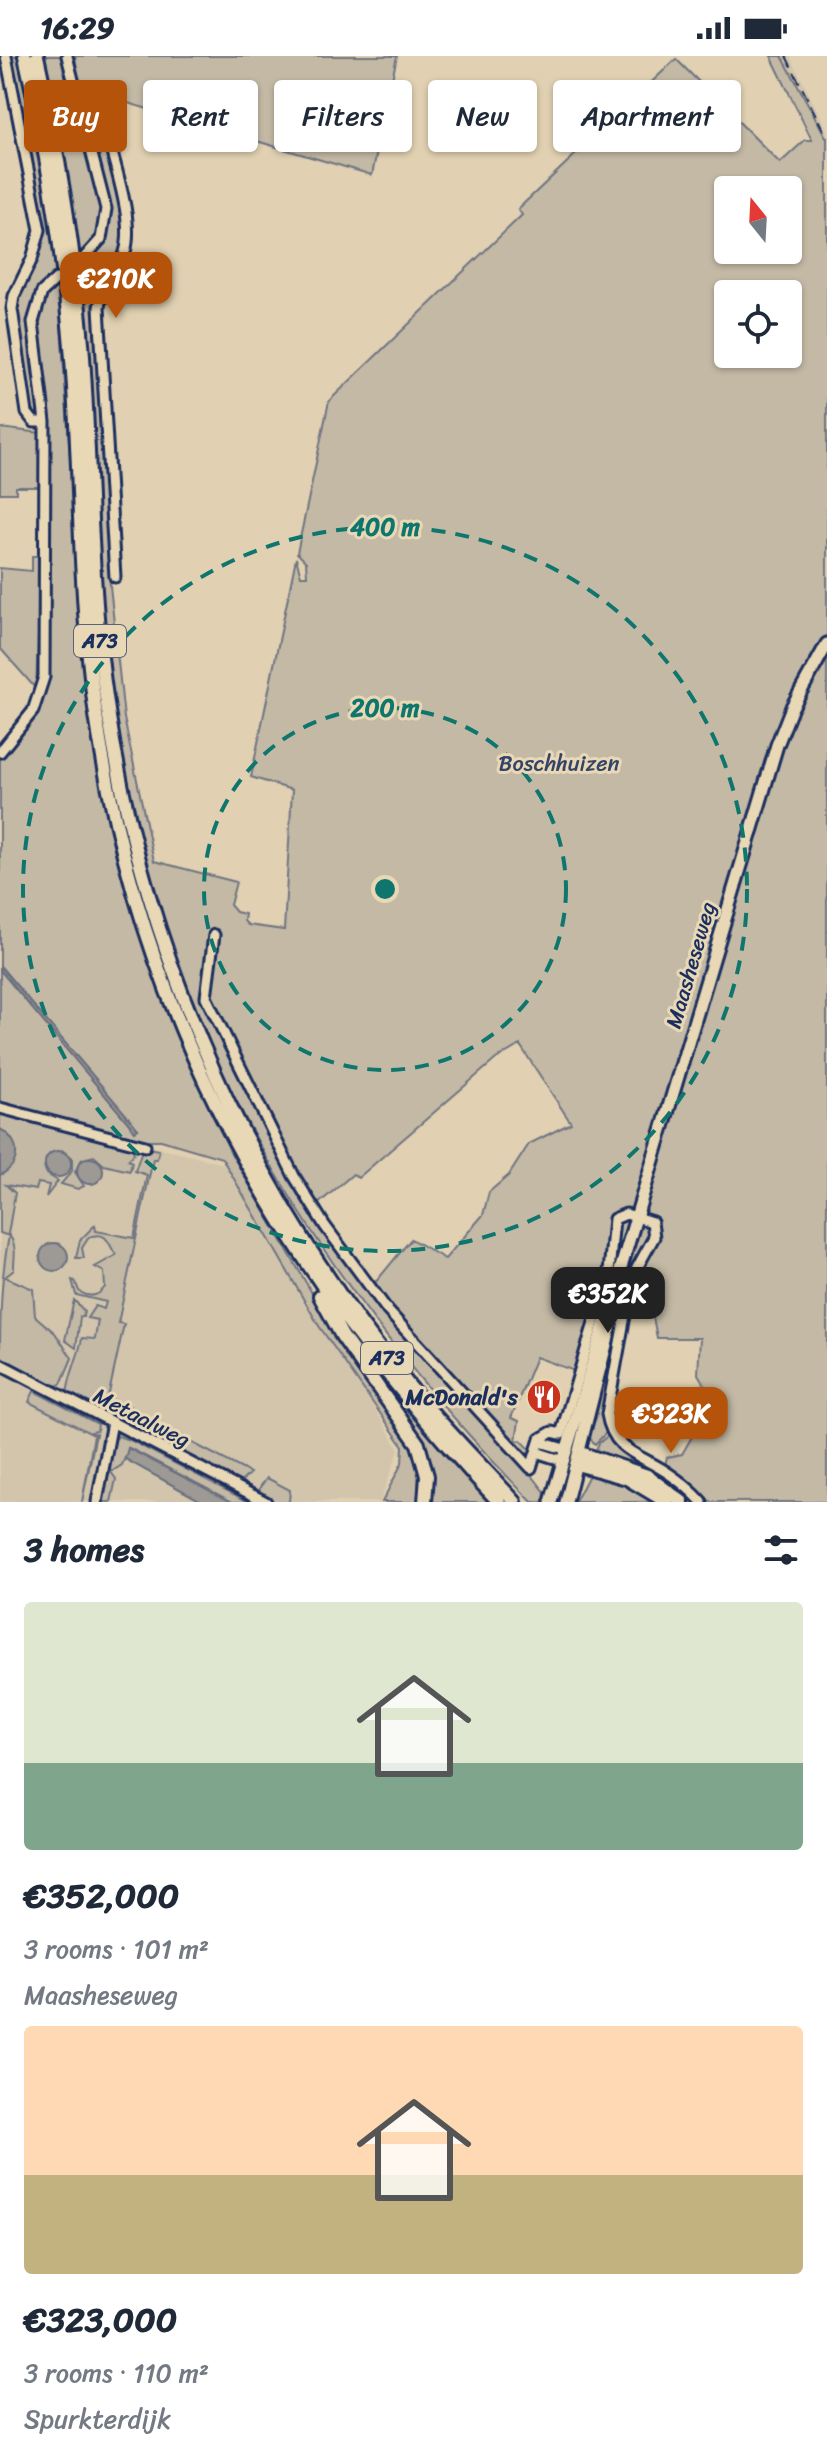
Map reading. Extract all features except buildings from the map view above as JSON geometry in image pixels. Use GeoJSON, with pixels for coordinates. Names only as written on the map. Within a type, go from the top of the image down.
{"type":"FeatureCollection","features":[{"type":"Feature","properties":{"kind":"highway","name":"A73"},"geometry":{"type":"LineString","coordinates":[[25,56],[54,196],[63,265],[71,338],[88,649],[107,784],[122,853],[152,951],[204,1080],[259,1188],[308,1268],[381,1368],[499,1502]]}},
{"type":"Feature","properties":{"kind":"highway","name":"A73"},"geometry":{"type":"LineString","coordinates":[[37,56],[74,260],[100,648],[110,724],[136,853],[165,947],[188,1012],[230,1109],[298,1231],[331,1283],[410,1388],[515,1502]]}},
{"type":"Feature","properties":{"kind":"highway","name":"A73"},"geometry":{"type":"LineString","coordinates":[[308,1268],[335,1323],[418,1444],[427,1476],[425,1502]]}},
{"type":"Feature","properties":{"kind":"highway"},"geometry":{"type":"LineString","coordinates":[[572,1457],[627,1478],[667,1502]]}},
{"type":"Feature","properties":{"kind":"highway"},"geometry":{"type":"LineString","coordinates":[[572,1457],[647,1476],[682,1502]]}},
{"type":"Feature","properties":{"kind":"main road","name":"Maasheseweg"},"geometry":{"type":"LineString","coordinates":[[551,1502],[572,1457],[611,1327],[612,1305],[636,1217],[777,745],[792,707],[827,644]]}},
{"type":"Feature","properties":{"kind":"main road","name":"Maasheseweg"},"geometry":{"type":"LineString","coordinates":[[566,1502],[572,1457]]}},
{"type":"Feature","properties":{"kind":"street"},"geometry":{"type":"LineString","coordinates":[[6,56],[40,230],[32,259],[14,296],[12,309],[27,413],[34,422],[45,422]]}},
{"type":"Feature","properties":{"kind":"street"},"geometry":{"type":"LineString","coordinates":[[67,56],[72,80]]}},
{"type":"Feature","properties":{"kind":"street"},"geometry":{"type":"LineString","coordinates":[[83,259],[101,239],[106,220],[88,152]]}},
{"type":"Feature","properties":{"kind":"street"},"geometry":{"type":"LineString","coordinates":[[111,152],[127,222],[125,252],[105,283],[99,307],[115,577]]}},
{"type":"Feature","properties":{"kind":"street"},"geometry":{"type":"LineString","coordinates":[[0,752],[33,711],[44,677],[45,422],[33,322],[42,292],[56,279]]}},
{"type":"Feature","properties":{"kind":"street"},"geometry":{"type":"LineString","coordinates":[[214,935],[206,997],[294,1176],[360,1274],[423,1351],[531,1468],[538,1447],[552,1432],[561,1434],[609,1272],[614,1219],[622,1214],[652,1222],[655,1231],[632,1277],[607,1414],[610,1432],[619,1445],[666,1471],[702,1502]]}},
{"type":"Feature","properties":{"kind":"street"},"geometry":{"type":"LineString","coordinates":[[0,1108],[145,1146]]}},
{"type":"Feature","properties":{"kind":"street","name":"Metaalweg"},"geometry":{"type":"LineString","coordinates":[[0,1364],[266,1502]]}},
{"type":"Feature","properties":{"kind":"street"},"geometry":{"type":"LineString","coordinates":[[97,1502],[112,1422]]}},
{"type":"Feature","properties":{"kind":"street"},"geometry":{"type":"LineString","coordinates":[[538,1447],[572,1457]]}},
{"type":"Feature","properties":{"kind":"shaded area"},"geometry":{"type":"Polygon","coordinates":[[[782,56],[790,56],[827,130],[827,145],[782,56]]]}},
{"type":"Feature","properties":{"kind":"shaded area"},"geometry":{"type":"Polygon","coordinates":[[[0,966],[138,1129],[135,1131],[0,970],[0,966]]]}},
{"type":"Feature","properties":{"kind":"shaded area"},"geometry":{"type":"Polygon","coordinates":[[[0,1109],[225,1164],[399,1449],[380,1502],[0,1502],[0,1109]]]}},
{"type":"Feature","properties":{"kind":"shaded area"},"geometry":{"type":"Polygon","coordinates":[[[0,1129],[12,1139],[16,1152],[12,1165],[0,1175],[0,1129]]]}},
{"type":"Feature","properties":{"kind":"shaded area"},"geometry":{"type":"Polygon","coordinates":[[[58,1151],[67,1155],[71,1164],[67,1173],[58,1177],[49,1173],[45,1164],[49,1155],[58,1151]]]}},
{"type":"Feature","properties":{"kind":"shaded area"},"geometry":{"type":"Polygon","coordinates":[[[90,1158],[99,1162],[103,1171],[99,1180],[90,1184],[81,1180],[77,1171],[81,1162],[90,1158]]]}},
{"type":"Feature","properties":{"kind":"shaded area"},"geometry":{"type":"Polygon","coordinates":[[[54,1243],[64,1247],[68,1257],[64,1267],[54,1271],[44,1267],[40,1257],[44,1247],[54,1243]]]}},
{"type":"Feature","properties":{"kind":"shaded area"},"geometry":{"type":"Polygon","coordinates":[[[648,1396],[657,1399],[660,1408],[657,1417],[648,1420],[639,1417],[636,1408],[639,1399],[648,1396]]]}},
{"type":"Feature","properties":{"kind":"shaded area"},"geometry":{"type":"Polygon","coordinates":[[[128,1448],[232,1502],[203,1502],[125,1459],[128,1448]]]}},
{"type":"Feature","properties":{"kind":"green space"},"geometry":{"type":"Polygon","coordinates":[[[11,56],[20,56],[25,80],[24,133],[11,56]]]}},
{"type":"Feature","properties":{"kind":"green space"},"geometry":{"type":"Polygon","coordinates":[[[44,56],[66,56],[70,80],[49,80],[44,56]]]}},
{"type":"Feature","properties":{"kind":"green space"},"geometry":{"type":"Polygon","coordinates":[[[75,56],[397,56],[392,80],[274,80],[274,146],[258,141],[258,80],[143,80],[143,108],[127,103],[127,80],[79,80],[75,56]]]}},
{"type":"Feature","properties":{"kind":"green space","name":"Boschhuizen"},"geometry":{"type":"Polygon","coordinates":[[[771,56],[782,56],[827,139],[827,1502],[711,1502],[665,1465],[667,1457],[682,1454],[708,1409],[710,1394],[698,1374],[700,1338],[657,1338],[651,1307],[623,1307],[607,1432],[595,1444],[588,1436],[596,1418],[617,1307],[594,1307],[577,1372],[536,1357],[511,1418],[519,1421],[516,1441],[521,1440],[534,1453],[532,1460],[520,1460],[545,1492],[544,1502],[532,1502],[450,1414],[375,1322],[308,1226],[250,1126],[200,1022],[159,913],[129,799],[109,679],[104,627],[91,367],[81,263],[96,248],[105,233],[109,217],[105,184],[95,152],[107,152],[123,219],[124,249],[97,298],[109,576],[124,718],[154,861],[236,882],[230,905],[236,912],[245,914],[244,921],[248,925],[284,930],[292,790],[251,777],[296,558],[301,576],[307,576],[306,562],[297,553],[329,401],[522,215],[518,209],[578,152],[741,152],[741,124],[780,163],[805,140],[812,140],[771,56]],[[207,1008],[220,1041],[287,1172],[207,1008]],[[520,1045],[496,1059],[358,1178],[353,1174],[317,1205],[370,1289],[411,1239],[445,1259],[483,1215],[489,1192],[509,1175],[529,1144],[571,1123],[520,1045]]]}},
{"type":"Feature","properties":{"kind":"green space","name":"Boschhuizen"},"geometry":{"type":"Polygon","coordinates":[[[676,59],[697,80],[654,80],[676,59]]]}},
{"type":"Feature","properties":{"kind":"green space"},"geometry":{"type":"Polygon","coordinates":[[[27,152],[39,152],[57,273],[43,287],[34,303],[30,321],[29,341],[39,421],[30,413],[16,307],[41,233],[27,152]]]}},
{"type":"Feature","properties":{"kind":"green space"},"geometry":{"type":"Polygon","coordinates":[[[64,152],[87,152],[101,197],[99,229],[80,256],[64,152]]]}},
{"type":"Feature","properties":{"kind":"green space"},"geometry":{"type":"Polygon","coordinates":[[[294,152],[377,152],[372,175],[294,152]]]}},
{"type":"Feature","properties":{"kind":"green space"},"geometry":{"type":"Polygon","coordinates":[[[58,281],[82,636],[102,781],[124,872],[174,1025],[231,1153],[338,1338],[407,1439],[419,1462],[418,1502],[382,1502],[402,1463],[403,1446],[319,1326],[222,1158],[161,1140],[134,1140],[0,1106],[0,970],[135,1131],[138,1129],[0,966],[0,760],[39,706],[46,689],[48,440],[36,326],[44,296],[58,281]]]}},
{"type":"Feature","properties":{"kind":"green space"},"geometry":{"type":"Polygon","coordinates":[[[0,428],[41,433],[41,487],[16,487],[16,493],[0,493],[0,428]]]}},
{"type":"Feature","properties":{"kind":"green space"},"geometry":{"type":"Polygon","coordinates":[[[32,556],[41,556],[36,689],[0,648],[0,568],[32,571],[32,556]]]}},
{"type":"Feature","properties":{"kind":"green space"},"geometry":{"type":"Polygon","coordinates":[[[0,1114],[131,1144],[134,1154],[128,1160],[132,1162],[130,1171],[104,1165],[94,1156],[82,1159],[75,1172],[84,1186],[78,1189],[61,1184],[72,1171],[72,1158],[62,1150],[51,1153],[44,1167],[47,1174],[58,1181],[46,1197],[49,1185],[38,1183],[36,1190],[6,1185],[15,1193],[8,1234],[13,1243],[15,1253],[14,1270],[5,1277],[33,1289],[35,1316],[55,1333],[72,1358],[61,1384],[51,1388],[0,1361],[4,1266],[9,1236],[0,1233],[0,1114]]]}},
{"type":"Feature","properties":{"kind":"green space"},"geometry":{"type":"Polygon","coordinates":[[[143,1147],[159,1150],[157,1159],[153,1159],[118,1323],[124,1324],[108,1398],[138,1410],[134,1422],[125,1425],[68,1397],[82,1338],[95,1339],[98,1320],[87,1318],[95,1306],[104,1309],[106,1302],[76,1295],[72,1280],[86,1295],[96,1295],[105,1287],[104,1272],[95,1267],[116,1255],[104,1237],[89,1237],[82,1248],[84,1258],[76,1258],[80,1240],[95,1225],[96,1231],[134,1238],[147,1175],[135,1171],[143,1147]]]}},
{"type":"Feature","properties":{"kind":"green space"},"geometry":{"type":"Polygon","coordinates":[[[323,1298],[445,1455],[489,1502],[427,1502],[429,1471],[323,1298]]]}},
{"type":"Feature","properties":{"kind":"green space"},"geometry":{"type":"Polygon","coordinates":[[[74,1300],[84,1311],[83,1317],[80,1317],[76,1348],[65,1340],[74,1300]]]}},
{"type":"Feature","properties":{"kind":"green space"},"geometry":{"type":"Polygon","coordinates":[[[34,1391],[98,1424],[97,1431],[92,1432],[96,1434],[82,1502],[94,1435],[29,1402],[34,1391]]]}},
{"type":"Feature","properties":{"kind":"green space"},"geometry":{"type":"Polygon","coordinates":[[[147,1419],[250,1473],[239,1484],[143,1434],[147,1419]]]}},
{"type":"Feature","properties":{"kind":"green space"},"geometry":{"type":"Polygon","coordinates":[[[609,1435],[617,1448],[665,1474],[700,1502],[689,1502],[639,1466],[595,1452],[599,1443],[609,1435]]]}},
{"type":"Feature","properties":{"kind":"green space"},"geometry":{"type":"Polygon","coordinates":[[[118,1436],[249,1502],[232,1502],[129,1448],[122,1465],[111,1472],[116,1479],[111,1502],[99,1502],[112,1444],[118,1436]]]}},
{"type":"Feature","properties":{"kind":"green space"},"geometry":{"type":"Polygon","coordinates":[[[590,1473],[628,1484],[663,1502],[575,1502],[590,1473]]]}},
{"type":"Feature","properties":{"kind":"green space"},"geometry":{"type":"Polygon","coordinates":[[[267,1478],[290,1490],[289,1502],[274,1502],[259,1494],[267,1478]]]}},
{"type":"Feature","properties":{"kind":"railway"},"geometry":{"type":"LineString","coordinates":[[786,56],[827,137]]}},
{"type":"Feature","properties":{"kind":"place","name":"McDonald's"},"geometry":{"type":"Point","coordinates":[544,1397]}}]}
